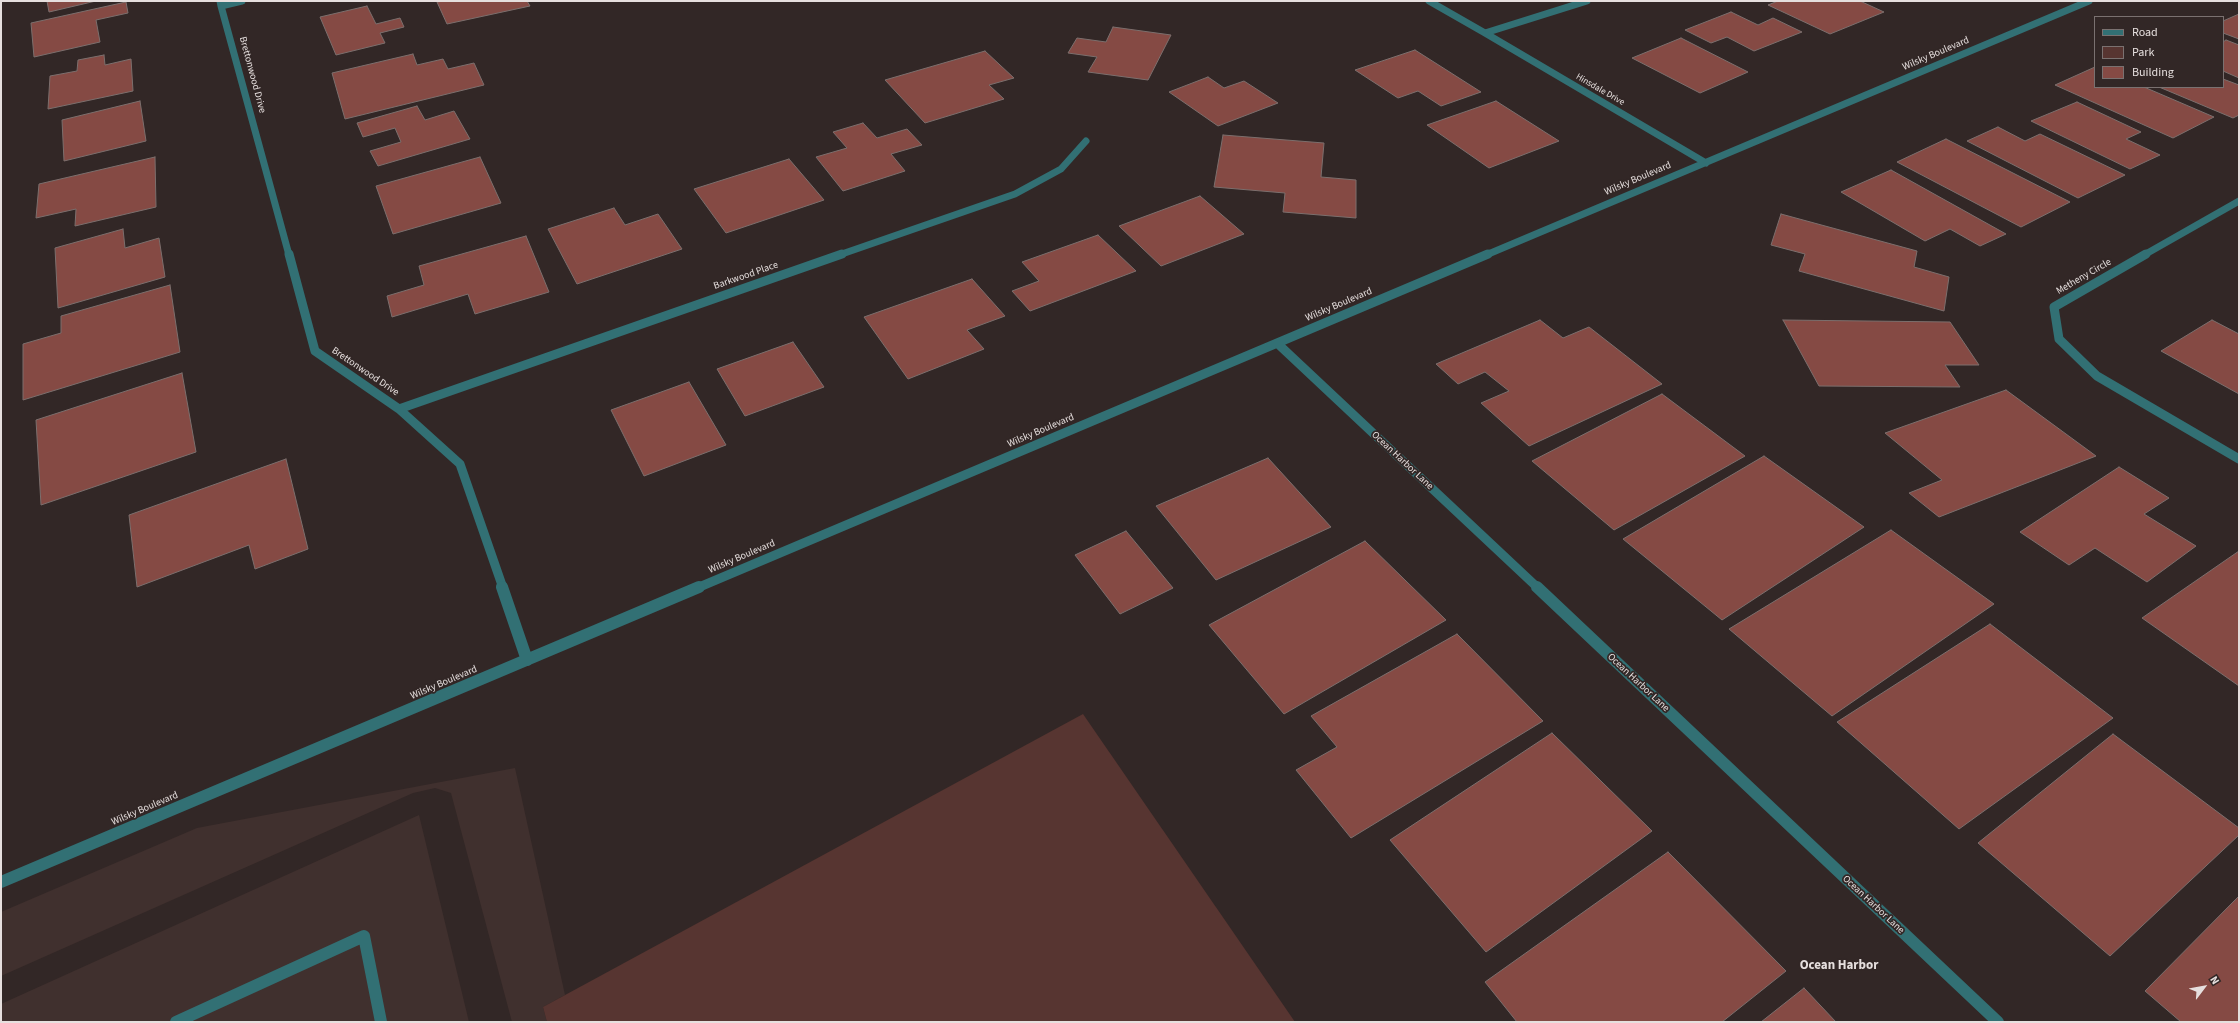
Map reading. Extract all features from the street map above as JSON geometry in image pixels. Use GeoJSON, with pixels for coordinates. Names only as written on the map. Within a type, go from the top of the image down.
{"type":"FeatureCollection","features":[{"type":"Feature","properties":{"kind":"street","name":"Brettonwood Drive"},"geometry":{"type":"LineString","coordinates":[[242,1],[221,3],[315,351],[399,408],[460,464],[527,660]]}},
{"type":"Feature","properties":{"kind":"street","name":"Hinsdale Drive"},"geometry":{"type":"LineString","coordinates":[[1429,1],[1706,163]]}},
{"type":"Feature","properties":{"kind":"street"},"geometry":{"type":"LineString","coordinates":[[1485,33],[1587,1]]}},
{"type":"Feature","properties":{"kind":"street","name":"Wilsky Boulevard"},"geometry":{"type":"LineString","coordinates":[[1,882],[2089,1]]}},
{"type":"Feature","properties":{"kind":"street","name":"Barkwood Place"},"geometry":{"type":"LineString","coordinates":[[399,408],[1015,194],[1061,169],[1086,141]]}},
{"type":"Feature","properties":{"kind":"street","name":"Metheny Circle"},"geometry":{"type":"LineString","coordinates":[[2239,201],[2054,307],[2060,339],[2097,376],[2239,459]]}},
{"type":"Feature","properties":{"kind":"street","name":"Ocean Harbor Lane"},"geometry":{"type":"LineString","coordinates":[[1277,343],[1998,1022]]}},
{"type":"Feature","properties":{"kind":"street"},"geometry":{"type":"LineString","coordinates":[[176,1022],[364,936],[381,1022]]}},
{"type":"Feature","properties":{"kind":"shaded area"},"geometry":{"type":"Polygon","coordinates":[[[515,768],[565,995],[543,1007],[547,1022],[512,1022],[451,793],[435,788],[413,793],[1,976],[1,912],[197,828],[515,768]]]}},
{"type":"Feature","properties":{"kind":"shaded area"},"geometry":{"type":"Polygon","coordinates":[[[419,815],[469,1022],[1,1022],[1,1004],[419,815]]]}},
{"type":"Feature","properties":{"kind":"green space"},"geometry":{"type":"Polygon","coordinates":[[[1083,714],[1295,1022],[547,1022],[543,1007],[1083,714]]]}},
{"type":"Feature","properties":{"kind":"building"},"geometry":{"type":"Polygon","coordinates":[[[47,1],[96,1],[49,12],[47,1]]]}},
{"type":"Feature","properties":{"kind":"building"},"geometry":{"type":"Polygon","coordinates":[[[527,1],[530,6],[447,24],[437,2],[527,1]]]}},
{"type":"Feature","properties":{"kind":"building"},"geometry":{"type":"Polygon","coordinates":[[[1778,1],[1860,1],[1884,12],[1830,34],[1768,5],[1778,1]]]}},
{"type":"Feature","properties":{"kind":"building"},"geometry":{"type":"Polygon","coordinates":[[[126,2],[128,13],[96,20],[100,42],[34,57],[31,23],[126,2]]]}},
{"type":"Feature","properties":{"kind":"building"},"geometry":{"type":"Polygon","coordinates":[[[367,6],[376,24],[400,18],[404,27],[380,33],[385,43],[336,55],[320,17],[367,6]]]}},
{"type":"Feature","properties":{"kind":"building"},"geometry":{"type":"Polygon","coordinates":[[[1731,12],[1758,25],[1773,18],[1802,32],[1754,51],[1727,37],[1711,43],[1685,30],[1731,12]]]}},
{"type":"Feature","properties":{"kind":"building"},"geometry":{"type":"Polygon","coordinates":[[[2239,14],[2239,39],[2224,33],[2224,21],[2239,14]]]}},
{"type":"Feature","properties":{"kind":"building"},"geometry":{"type":"Polygon","coordinates":[[[1113,27],[1171,35],[1148,80],[1088,72],[1097,57],[1068,53],[1077,38],[1106,42],[1113,27]]]}},
{"type":"Feature","properties":{"kind":"building"},"geometry":{"type":"Polygon","coordinates":[[[1681,38],[1748,72],[1700,93],[1632,58],[1681,38]]]}},
{"type":"Feature","properties":{"kind":"building"},"geometry":{"type":"Polygon","coordinates":[[[2226,40],[2239,45],[2239,78],[2224,71],[2224,41],[2226,40]]]}},
{"type":"Feature","properties":{"kind":"building"},"geometry":{"type":"Polygon","coordinates":[[[1415,50],[1481,92],[1441,106],[1418,91],[1398,98],[1355,70],[1415,50]]]}},
{"type":"Feature","properties":{"kind":"building"},"geometry":{"type":"Polygon","coordinates":[[[985,51],[1014,78],[989,85],[1004,99],[925,123],[885,80],[985,51]]]}},
{"type":"Feature","properties":{"kind":"building"},"geometry":{"type":"Polygon","coordinates":[[[413,54],[417,65],[443,59],[448,69],[474,63],[484,85],[345,119],[332,73],[413,54]]]}},
{"type":"Feature","properties":{"kind":"building"},"geometry":{"type":"Polygon","coordinates":[[[104,55],[105,65],[131,59],[133,91],[48,109],[50,76],[77,71],[78,60],[104,55]]]}},
{"type":"Feature","properties":{"kind":"building"},"geometry":{"type":"Polygon","coordinates":[[[2094,67],[2094,88],[2146,88],[2214,117],[2173,138],[2055,85],[2094,67]]]}},
{"type":"Feature","properties":{"kind":"building"},"geometry":{"type":"Polygon","coordinates":[[[1208,77],[1224,88],[1244,81],[1278,103],[1218,126],[1169,92],[1208,77]]]}},
{"type":"Feature","properties":{"kind":"building"},"geometry":{"type":"Polygon","coordinates":[[[2224,79],[2239,85],[2239,115],[2233,118],[2161,88],[2224,88],[2224,79]]]}},
{"type":"Feature","properties":{"kind":"building"},"geometry":{"type":"Polygon","coordinates":[[[140,101],[146,141],[64,161],[62,120],[140,101]]]}},
{"type":"Feature","properties":{"kind":"building"},"geometry":{"type":"Polygon","coordinates":[[[1496,101],[1559,141],[1489,168],[1427,125],[1496,101]]]}},
{"type":"Feature","properties":{"kind":"building"},"geometry":{"type":"Polygon","coordinates":[[[2077,102],[2141,132],[2126,139],[2160,155],[2130,169],[2031,121],[2077,102]]]}},
{"type":"Feature","properties":{"kind":"building"},"geometry":{"type":"Polygon","coordinates":[[[417,106],[425,120],[454,111],[470,139],[378,166],[370,151],[401,142],[395,128],[363,137],[357,123],[417,106]]]}},
{"type":"Feature","properties":{"kind":"building"},"geometry":{"type":"Polygon","coordinates":[[[863,123],[877,138],[907,129],[922,145],[891,154],[905,171],[843,191],[816,157],[847,148],[833,132],[863,123]]]}},
{"type":"Feature","properties":{"kind":"building"},"geometry":{"type":"Polygon","coordinates":[[[1998,127],[2025,141],[2040,134],[2125,175],[2078,198],[1967,141],[1998,127]]]}},
{"type":"Feature","properties":{"kind":"building"},"geometry":{"type":"Polygon","coordinates":[[[1223,135],[1324,143],[1321,177],[1356,180],[1356,218],[1283,212],[1285,193],[1214,187],[1223,135]]]}},
{"type":"Feature","properties":{"kind":"building"},"geometry":{"type":"Polygon","coordinates":[[[1946,139],[2070,202],[2021,227],[1897,162],[1946,139]]]}},
{"type":"Feature","properties":{"kind":"building"},"geometry":{"type":"Polygon","coordinates":[[[155,157],[156,207],[75,226],[76,209],[36,218],[39,184],[155,157]]]}},
{"type":"Feature","properties":{"kind":"building"},"geometry":{"type":"Polygon","coordinates":[[[480,157],[501,203],[393,234],[376,186],[480,157]]]}},
{"type":"Feature","properties":{"kind":"building"},"geometry":{"type":"Polygon","coordinates":[[[789,159],[824,200],[726,233],[694,189],[789,159]]]}},
{"type":"Feature","properties":{"kind":"building"},"geometry":{"type":"Polygon","coordinates":[[[1891,170],[2006,234],[1980,246],[1950,229],[1925,241],[1841,192],[1891,170]]]}},
{"type":"Feature","properties":{"kind":"building"},"geometry":{"type":"Polygon","coordinates":[[[1200,196],[1244,234],[1161,266],[1119,226],[1200,196]]]}},
{"type":"Feature","properties":{"kind":"building"},"geometry":{"type":"Polygon","coordinates":[[[614,208],[625,225],[658,214],[682,249],[577,284],[548,229],[614,208]]]}},
{"type":"Feature","properties":{"kind":"building"},"geometry":{"type":"Polygon","coordinates":[[[1781,214],[1917,251],[1914,267],[1949,277],[1944,311],[1799,271],[1805,254],[1771,245],[1781,214]]]}},
{"type":"Feature","properties":{"kind":"building"},"geometry":{"type":"Polygon","coordinates":[[[123,229],[125,248],[159,238],[165,277],[58,308],[55,248],[123,229]]]}},
{"type":"Feature","properties":{"kind":"building"},"geometry":{"type":"Polygon","coordinates":[[[1098,235],[1136,271],[1030,311],[1012,291],[1039,281],[1022,262],[1098,235]]]}},
{"type":"Feature","properties":{"kind":"building"},"geometry":{"type":"Polygon","coordinates":[[[526,236],[549,292],[475,314],[468,294],[392,317],[387,296],[424,285],[419,266],[526,236]]]}},
{"type":"Feature","properties":{"kind":"building"},"geometry":{"type":"Polygon","coordinates":[[[972,279],[1005,316],[967,330],[984,349],[908,379],[864,317],[972,279]]]}},
{"type":"Feature","properties":{"kind":"building"},"geometry":{"type":"Polygon","coordinates":[[[170,285],[180,352],[23,400],[23,344],[61,333],[61,316],[170,285]]]}},
{"type":"Feature","properties":{"kind":"building"},"geometry":{"type":"Polygon","coordinates":[[[1540,320],[1563,338],[1589,327],[1662,384],[1529,446],[1481,403],[1509,391],[1485,372],[1458,384],[1436,364],[1540,320]]]}},
{"type":"Feature","properties":{"kind":"building"},"geometry":{"type":"Polygon","coordinates":[[[1783,320],[1950,322],[1979,365],[1945,365],[1960,387],[1819,386],[1783,320]]]}},
{"type":"Feature","properties":{"kind":"building"},"geometry":{"type":"Polygon","coordinates":[[[2212,320],[2239,334],[2239,394],[2161,351],[2212,320]]]}},
{"type":"Feature","properties":{"kind":"building"},"geometry":{"type":"Polygon","coordinates":[[[793,342],[824,387],[745,416],[717,369],[793,342]]]}},
{"type":"Feature","properties":{"kind":"building"},"geometry":{"type":"Polygon","coordinates":[[[182,373],[196,452],[41,505],[36,420],[182,373]]]}},
{"type":"Feature","properties":{"kind":"building"},"geometry":{"type":"Polygon","coordinates":[[[689,382],[726,445],[644,476],[611,410],[689,382]]]}},
{"type":"Feature","properties":{"kind":"building"},"geometry":{"type":"Polygon","coordinates":[[[2006,390],[2096,456],[1939,517],[1909,493],[1942,480],[1885,433],[2006,390]]]}},
{"type":"Feature","properties":{"kind":"building"},"geometry":{"type":"Polygon","coordinates":[[[1662,394],[1745,456],[1614,530],[1532,461],[1662,394]]]}},
{"type":"Feature","properties":{"kind":"building"},"geometry":{"type":"Polygon","coordinates":[[[1764,456],[1864,527],[1722,620],[1623,539],[1764,456]]]}},
{"type":"Feature","properties":{"kind":"building"},"geometry":{"type":"Polygon","coordinates":[[[1268,458],[1331,527],[1216,580],[1156,506],[1268,458]]]}},
{"type":"Feature","properties":{"kind":"building"},"geometry":{"type":"Polygon","coordinates":[[[286,459],[308,549],[255,569],[249,545],[137,587],[129,515],[286,459]]]}},
{"type":"Feature","properties":{"kind":"building"},"geometry":{"type":"Polygon","coordinates":[[[2119,467],[2169,498],[2144,514],[2196,546],[2147,582],[2095,548],[2069,565],[2020,532],[2119,467]]]}},
{"type":"Feature","properties":{"kind":"building"},"geometry":{"type":"Polygon","coordinates":[[[1891,530],[1994,604],[1832,716],[1729,629],[1891,530]]]}},
{"type":"Feature","properties":{"kind":"building"},"geometry":{"type":"Polygon","coordinates":[[[1126,531],[1173,588],[1120,614],[1075,555],[1126,531]]]}},
{"type":"Feature","properties":{"kind":"building"},"geometry":{"type":"Polygon","coordinates":[[[1365,541],[1446,620],[1284,714],[1209,625],[1365,541]]]}},
{"type":"Feature","properties":{"kind":"building"},"geometry":{"type":"Polygon","coordinates":[[[2239,551],[2239,686],[2142,618],[2239,551]]]}},
{"type":"Feature","properties":{"kind":"building"},"geometry":{"type":"Polygon","coordinates":[[[1990,624],[2113,718],[1959,829],[1837,722],[1990,624]]]}},
{"type":"Feature","properties":{"kind":"building"},"geometry":{"type":"Polygon","coordinates":[[[1457,634],[1543,721],[1351,838],[1296,770],[1337,747],[1311,716],[1457,634]]]}},
{"type":"Feature","properties":{"kind":"building"},"geometry":{"type":"Polygon","coordinates":[[[1552,733],[1652,831],[1486,952],[1390,840],[1552,733]]]}},
{"type":"Feature","properties":{"kind":"building"},"geometry":{"type":"Polygon","coordinates":[[[2113,734],[2239,828],[2239,835],[2110,956],[1978,843],[2113,734]]]}},
{"type":"Feature","properties":{"kind":"building"},"geometry":{"type":"Polygon","coordinates":[[[1668,852],[1786,971],[1722,1022],[1517,1022],[1485,982],[1668,852]]]}},
{"type":"Feature","properties":{"kind":"building"},"geometry":{"type":"Polygon","coordinates":[[[2239,896],[2239,1022],[2181,1022],[2145,991],[2239,896]]]}},
{"type":"Feature","properties":{"kind":"building"},"geometry":{"type":"Polygon","coordinates":[[[1804,988],[1836,1022],[1761,1022],[1804,988]]]}},
{"type":"Feature","properties":{"kind":"district","name":"Ocean Harbor"},"geometry":{"type":"Point","coordinates":[1839,966]}}]}
